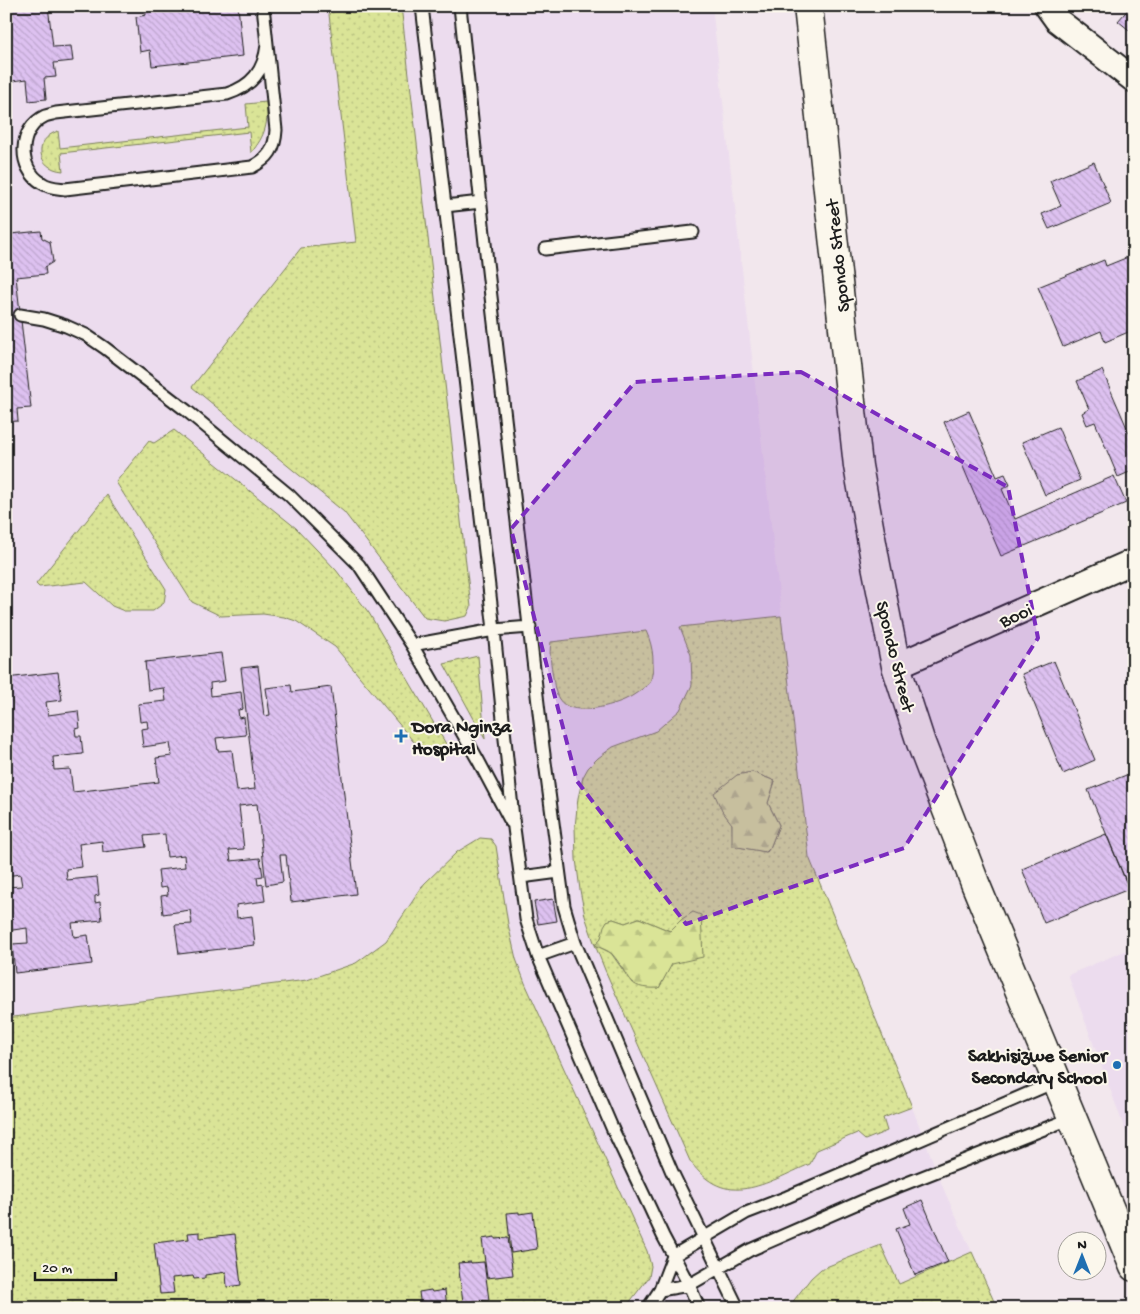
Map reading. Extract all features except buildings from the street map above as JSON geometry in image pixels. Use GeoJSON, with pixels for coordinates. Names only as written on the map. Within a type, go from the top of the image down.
{"type":"FeatureCollection","features":[{"type":"Feature","properties":{"kind":"main road","name":"Spondo Street"},"geometry":{"type":"LineString","coordinates":[[808,6],[858,466],[896,666],[921,743],[979,892],[1134,1267]]}},
{"type":"Feature","properties":{"kind":"street"},"geometry":{"type":"LineString","coordinates":[[1047,6],[1057,20],[1134,80]]}},
{"type":"Feature","properties":{"kind":"street","name":"Booi"},"geometry":{"type":"LineString","coordinates":[[896,666],[1134,561]]}},
{"type":"Feature","properties":{"kind":"lane"},"geometry":{"type":"LineString","coordinates":[[263,6],[276,130],[276,140],[268,156],[260,162],[252,167],[65,189],[53,188],[42,183],[33,176],[27,166],[23,153],[24,143],[28,132],[35,123],[45,116],[56,113],[227,94],[237,90],[255,77],[266,56],[267,45]]}},
{"type":"Feature","properties":{"kind":"lane"},"geometry":{"type":"LineString","coordinates":[[422,6],[494,630],[514,828],[526,919],[538,956],[613,1130],[662,1236],[689,1285],[699,1308]]}},
{"type":"Feature","properties":{"kind":"lane"},"geometry":{"type":"LineString","coordinates":[[460,6],[530,627],[564,906],[575,943],[672,1172],[738,1308]]}},
{"type":"Feature","properties":{"kind":"lane"},"geometry":{"type":"LineString","coordinates":[[445,206],[481,202]]}},
{"type":"Feature","properties":{"kind":"lane"},"geometry":{"type":"LineString","coordinates":[[545,249],[693,232]]}},
{"type":"Feature","properties":{"kind":"lane"},"geometry":{"type":"LineString","coordinates":[[20,315],[44,319],[66,326],[106,348],[187,411],[289,495],[359,565],[412,645],[478,760],[514,828]]}},
{"type":"Feature","properties":{"kind":"lane"},"geometry":{"type":"LineString","coordinates":[[412,645],[494,630],[530,627]]}},
{"type":"Feature","properties":{"kind":"lane"},"geometry":{"type":"LineString","coordinates":[[521,877],[559,872]]}},
{"type":"Feature","properties":{"kind":"lane"},"geometry":{"type":"LineString","coordinates":[[538,956],[575,943]]}},
{"type":"Feature","properties":{"kind":"lane"},"geometry":{"type":"LineString","coordinates":[[648,1308],[660,1290],[673,1256],[746,1213],[1057,1081]]}},
{"type":"Feature","properties":{"kind":"lane"},"geometry":{"type":"LineString","coordinates":[[660,1290],[689,1285],[750,1250],[874,1196],[1072,1118]]}},
{"type":"Feature","properties":{"kind":"highlighted area"},"geometry":{"type":"Polygon","coordinates":[[[801,372],[1008,487],[1038,638],[904,848],[686,924],[577,781],[511,529],[635,382],[801,372]]]}},
{"type":"Feature","properties":{"kind":"shaded area","name":"Dora Nginza Hospital"},"geometry":{"type":"Polygon","coordinates":[[[6,6],[712,6],[809,857],[912,1107],[944,1190],[997,1308],[6,1308],[6,6]]]}},
{"type":"Feature","properties":{"kind":"shaded area","name":"Sakhisizwe Senior Secondary School"},"geometry":{"type":"Polygon","coordinates":[[[1134,947],[1134,1154],[1068,975],[1134,947]]]}},
{"type":"Feature","properties":{"kind":"green space"},"geometry":{"type":"Polygon","coordinates":[[[328,6],[401,6],[471,607],[467,616],[444,621],[425,618],[344,512],[192,387],[301,248],[356,242],[328,6]]]}},
{"type":"Feature","properties":{"kind":"green space"},"geometry":{"type":"Polygon","coordinates":[[[266,102],[267,116],[265,129],[260,141],[251,153],[249,132],[61,153],[63,171],[47,165],[41,153],[44,140],[58,131],[60,148],[248,127],[246,104],[266,102]]]}},
{"type":"Feature","properties":{"kind":"green space"},"geometry":{"type":"Polygon","coordinates":[[[174,430],[296,528],[336,570],[369,613],[449,749],[430,751],[413,741],[335,647],[296,621],[263,614],[221,616],[192,602],[116,482],[149,441],[154,443],[174,430]]]}},
{"type":"Feature","properties":{"kind":"green space"},"geometry":{"type":"Polygon","coordinates":[[[107,495],[166,589],[164,603],[153,611],[124,611],[112,606],[86,582],[39,587],[36,584],[107,495]]]}},
{"type":"Feature","properties":{"kind":"green space"},"geometry":{"type":"Polygon","coordinates":[[[781,616],[809,857],[912,1107],[883,1118],[887,1131],[865,1140],[857,1133],[817,1150],[810,1164],[762,1185],[747,1188],[732,1189],[718,1185],[704,1176],[690,1161],[595,945],[585,916],[576,859],[575,827],[578,798],[583,777],[588,768],[613,747],[656,731],[680,710],[692,685],[691,655],[680,627],[781,616]],[[752,772],[737,775],[732,824],[733,846],[767,852],[779,825],[768,803],[775,781],[752,772]],[[639,918],[625,923],[613,919],[607,921],[601,938],[595,945],[611,953],[632,983],[659,988],[672,963],[682,919],[670,931],[639,918]]]}},
{"type":"Feature","properties":{"kind":"green space"},"geometry":{"type":"Polygon","coordinates":[[[646,631],[653,657],[650,683],[628,698],[599,708],[572,708],[559,699],[555,688],[551,663],[551,642],[646,631]]]}},
{"type":"Feature","properties":{"kind":"green space"},"geometry":{"type":"Polygon","coordinates":[[[478,656],[485,739],[444,664],[478,656]]]}},
{"type":"Feature","properties":{"kind":"green space"},"geometry":{"type":"Polygon","coordinates":[[[752,772],[775,781],[768,803],[779,825],[770,848],[766,852],[732,846],[732,824],[722,811],[714,793],[737,775],[752,772]]]}},
{"type":"Feature","properties":{"kind":"green space"},"geometry":{"type":"Polygon","coordinates":[[[480,838],[491,839],[496,846],[508,924],[516,959],[525,983],[647,1251],[651,1266],[649,1277],[625,1308],[6,1308],[6,1018],[307,980],[356,963],[386,941],[424,884],[457,852],[480,838]]]}},
{"type":"Feature","properties":{"kind":"green space"},"geometry":{"type":"Polygon","coordinates":[[[693,912],[701,915],[703,957],[672,964],[659,988],[648,988],[634,984],[612,954],[595,945],[601,938],[607,921],[613,919],[625,923],[639,918],[670,931],[682,919],[693,912]]]}},
{"type":"Feature","properties":{"kind":"green space"},"geometry":{"type":"Polygon","coordinates":[[[881,1245],[899,1284],[972,1252],[997,1308],[788,1308],[811,1278],[821,1269],[881,1245]]]}},
{"type":"Feature","properties":{"kind":"place","name":"Dora Nginza Hospital"},"geometry":{"type":"Point","coordinates":[401,736]}},
{"type":"Feature","properties":{"kind":"place","name":"Sakhisizwe Senior Secondary School"},"geometry":{"type":"Point","coordinates":[1117,1065]}}]}
